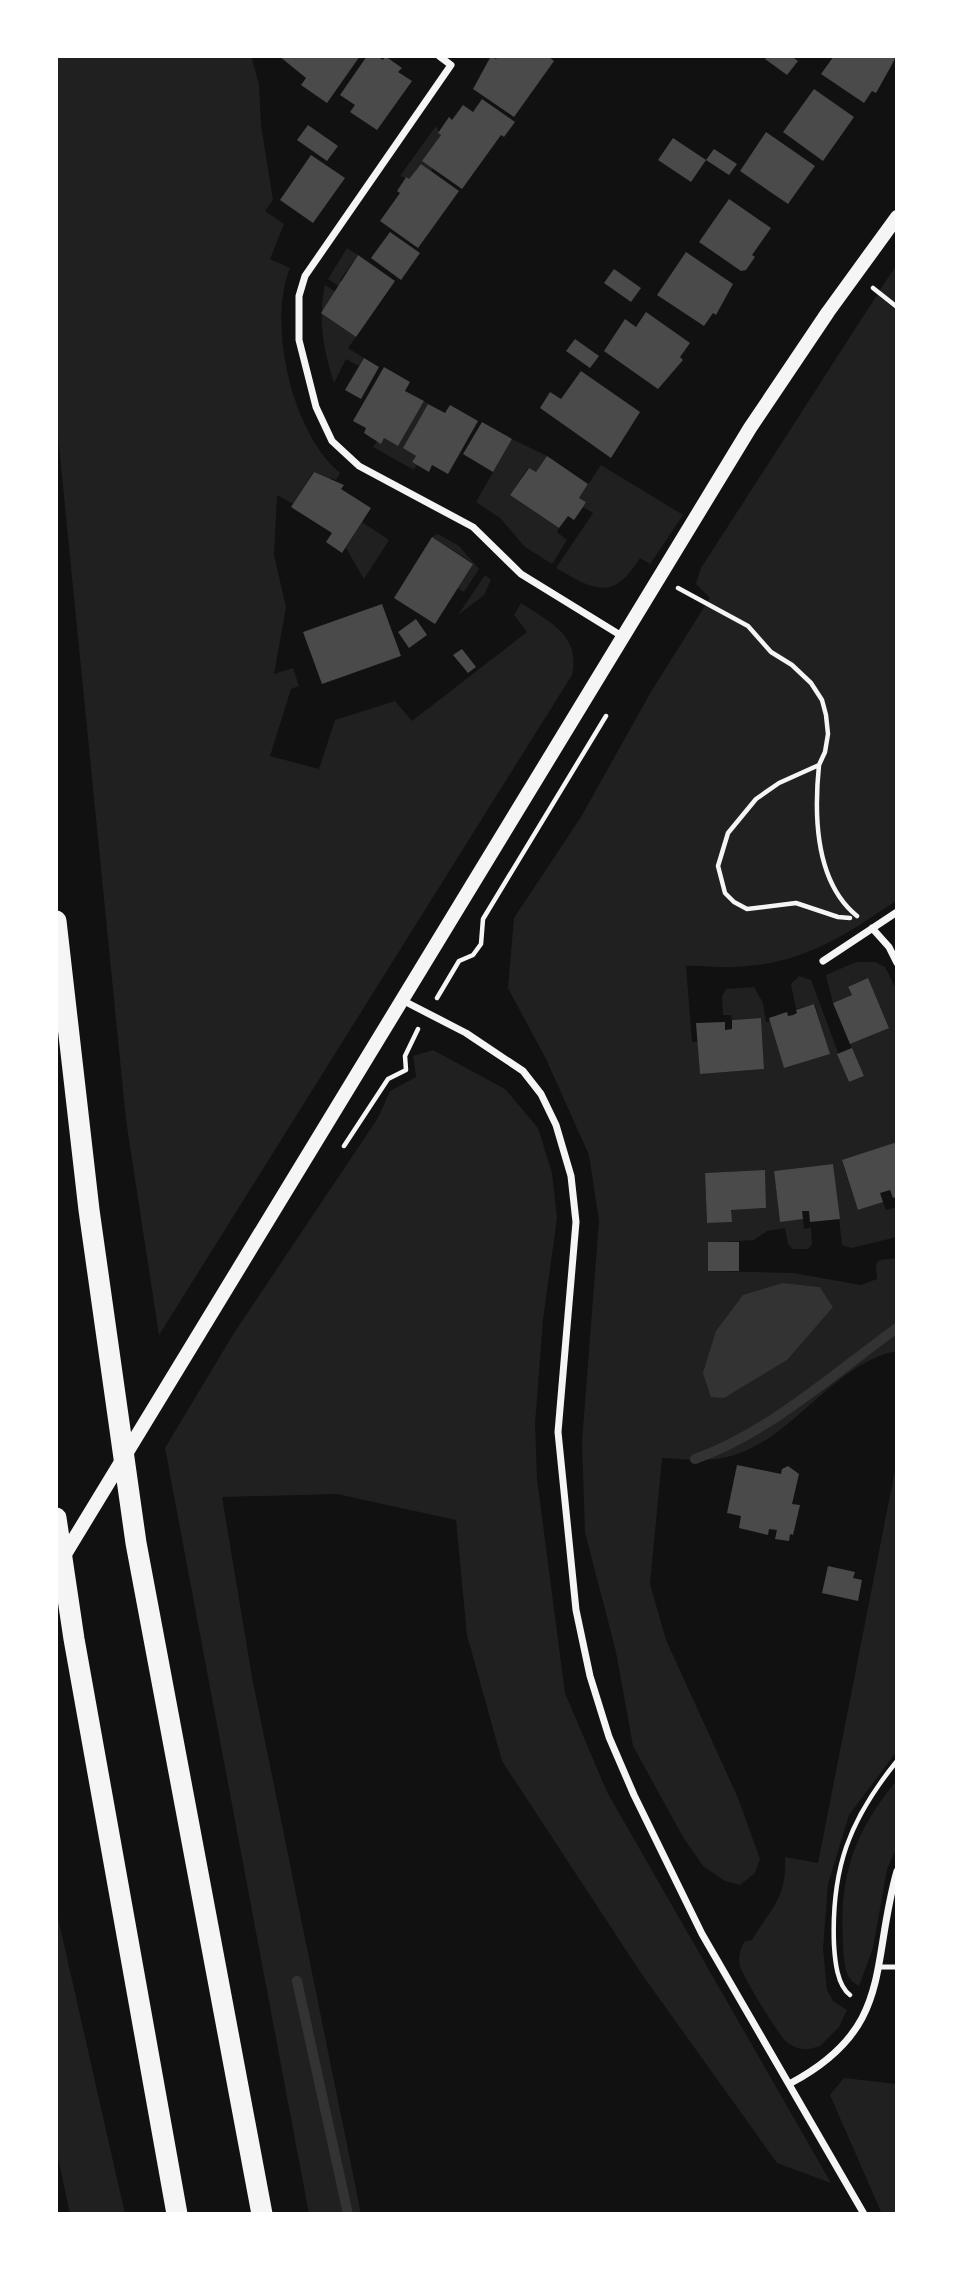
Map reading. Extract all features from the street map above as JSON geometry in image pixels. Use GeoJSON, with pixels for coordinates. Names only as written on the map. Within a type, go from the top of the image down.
{"type":"FeatureCollection","features":[{"type":"Feature","properties":{"kind":"highway"},"geometry":{"type":"LineString","coordinates":[[56,921],[89,1210],[136,1544],[262,2214]]}},
{"type":"Feature","properties":{"kind":"highway"},"geometry":{"type":"LineString","coordinates":[[56,1518],[74,1639],[177,2214]]}},
{"type":"Feature","properties":{"kind":"main road"},"geometry":{"type":"LineString","coordinates":[[56,1569],[207,1317],[625,638],[750,428],[828,312],[897,217]]}},
{"type":"Feature","properties":{"kind":"street"},"geometry":{"type":"LineString","coordinates":[[439,56],[451,65]]}},
{"type":"Feature","properties":{"kind":"street"},"geometry":{"type":"LineString","coordinates":[[457,56],[305,276],[299,296],[299,340],[316,407],[331,441],[359,466],[473,527],[521,574],[625,638]]}},
{"type":"Feature","properties":{"kind":"street"},"geometry":{"type":"LineString","coordinates":[[823,961],[897,912]]}},
{"type":"Feature","properties":{"kind":"street"},"geometry":{"type":"LineString","coordinates":[[872,928],[889,947],[897,963]]}},
{"type":"Feature","properties":{"kind":"street"},"geometry":{"type":"LineString","coordinates":[[402,1000],[466,1033],[523,1072],[541,1094],[556,1125],[571,1176],[576,1222],[558,1432],[576,1610],[590,1676],[609,1737],[634,1795],[702,1934],[791,2083],[864,2214]]}},
{"type":"Feature","properties":{"kind":"street"},"geometry":{"type":"LineString","coordinates":[[791,2083],[826,2063],[845,2045],[861,2023],[881,1967],[889,1900],[897,1871]]}},
{"type":"Feature","properties":{"kind":"lane"},"geometry":{"type":"LineString","coordinates":[[881,1967],[897,1967]]}},
{"type":"Feature","properties":{"kind":"path"},"geometry":{"type":"LineString","coordinates":[[678,588],[748,626],[771,652],[792,665],[811,683],[822,700],[828,734],[825,752],[819,765],[818,829],[825,865],[839,898],[860,919],[838,917],[796,903],[747,909],[734,902],[719,879],[720,852],[728,833],[756,799],[779,783],[819,765]]}},
{"type":"Feature","properties":{"kind":"path"},"geometry":{"type":"LineString","coordinates":[[869,2004],[853,1998],[842,1989],[834,1954],[835,1883],[852,1828],[897,1761]]}},
{"type":"Feature","properties":{"kind":"shaded area"},"geometry":{"type":"Polygon","coordinates":[[[56,56],[251,56],[259,84],[261,125],[273,200],[265,211],[284,224],[270,259],[290,268],[281,318],[288,377],[309,432],[323,455],[340,473],[336,480],[331,478],[328,481],[313,472],[293,504],[277,495],[274,555],[286,607],[274,674],[293,668],[299,686],[291,689],[270,756],[319,769],[335,720],[395,701],[412,721],[527,632],[514,615],[521,603],[560,631],[572,650],[574,661],[572,675],[159,1335],[126,1120],[56,416],[56,56]]]}},
{"type":"Feature","properties":{"kind":"shaded area"},"geometry":{"type":"Polygon","coordinates":[[[436,126],[441,135],[423,161],[433,168],[431,171],[421,164],[409,179],[400,176],[436,126]]]}},
{"type":"Feature","properties":{"kind":"shaded area"},"geometry":{"type":"Polygon","coordinates":[[[347,248],[358,255],[340,280],[343,283],[340,287],[328,279],[347,248]]]}},
{"type":"Feature","properties":{"kind":"shaded area"},"geometry":{"type":"Polygon","coordinates":[[[897,264],[897,900],[840,937],[802,954],[759,965],[686,966],[692,1042],[698,1042],[700,1074],[764,1069],[761,1018],[732,1020],[731,1015],[723,1015],[722,997],[726,989],[754,987],[763,1003],[766,1022],[770,1021],[784,1068],[829,1054],[815,1004],[796,1009],[791,984],[799,976],[811,980],[849,1082],[864,1076],[850,1044],[889,1027],[868,979],[848,988],[852,995],[833,1003],[826,975],[856,962],[875,962],[885,967],[897,991],[897,1142],[842,1161],[858,1210],[883,1202],[886,1210],[897,1207],[897,1237],[851,1248],[842,1245],[833,1164],[774,1171],[780,1221],[803,1219],[804,1229],[811,1228],[812,1244],[808,1249],[793,1249],[788,1244],[785,1228],[767,1231],[754,1240],[708,1243],[708,1271],[793,1273],[861,1285],[877,1279],[876,1264],[880,1260],[897,1258],[897,1351],[874,1358],[853,1370],[775,1434],[754,1447],[731,1456],[713,1459],[662,1458],[650,1584],[666,1640],[738,1798],[760,1859],[755,1873],[740,1885],[725,1881],[703,1866],[683,1837],[633,1746],[616,1652],[585,1532],[582,1442],[599,1221],[589,1155],[546,1059],[508,988],[514,918],[581,817],[652,690],[710,598],[696,584],[701,568],[897,264]],[[765,1170],[705,1173],[707,1223],[731,1222],[731,1210],[766,1208],[765,1170]],[[783,1283],[833,1307],[820,1287],[783,1283]]]}},
{"type":"Feature","properties":{"kind":"shaded area"},"geometry":{"type":"Polygon","coordinates":[[[325,285],[336,292],[322,312],[323,298],[325,285]]]}},
{"type":"Feature","properties":{"kind":"shaded area"},"geometry":{"type":"Polygon","coordinates":[[[322,314],[356,337],[348,348],[364,358],[359,366],[346,359],[334,383],[324,346],[322,314]]]}},
{"type":"Feature","properties":{"kind":"shaded area"},"geometry":{"type":"Polygon","coordinates":[[[424,401],[428,404],[403,448],[416,456],[412,462],[417,465],[414,470],[373,447],[377,441],[381,443],[384,438],[398,446],[424,401]]]}},
{"type":"Feature","properties":{"kind":"shaded area"},"geometry":{"type":"Polygon","coordinates":[[[512,439],[547,456],[536,472],[528,468],[510,495],[559,528],[557,532],[567,540],[552,564],[525,547],[500,518],[476,502],[512,439]]]}},
{"type":"Feature","properties":{"kind":"shaded area"},"geometry":{"type":"Polygon","coordinates":[[[601,465],[683,515],[650,564],[640,558],[621,581],[602,588],[581,582],[556,568],[593,513],[583,507],[586,502],[579,498],[601,465]]]}},
{"type":"Feature","properties":{"kind":"shaded area"},"geometry":{"type":"Polygon","coordinates":[[[362,522],[389,540],[364,579],[346,548],[362,522]]]}},
{"type":"Feature","properties":{"kind":"shaded area"},"geometry":{"type":"Polygon","coordinates":[[[438,534],[459,546],[479,569],[464,592],[457,588],[473,563],[432,537],[438,534]]]}},
{"type":"Feature","properties":{"kind":"shaded area"},"geometry":{"type":"Polygon","coordinates":[[[485,575],[491,580],[484,595],[458,615],[485,575]]]}},
{"type":"Feature","properties":{"kind":"shaded area"},"geometry":{"type":"Polygon","coordinates":[[[433,1050],[505,1089],[538,1128],[552,1173],[557,1218],[543,1320],[535,1424],[537,1479],[565,1693],[607,1792],[831,2183],[777,2163],[641,1973],[502,1761],[467,1635],[456,1520],[337,1494],[222,1497],[252,1677],[361,2214],[309,2214],[165,1448],[234,1333],[378,1118],[390,1091],[416,1077],[413,1056],[433,1050]]]}},
{"type":"Feature","properties":{"kind":"shaded area"},"geometry":{"type":"Polygon","coordinates":[[[783,1283],[820,1287],[833,1307],[787,1360],[724,1398],[711,1397],[703,1373],[716,1331],[743,1295],[783,1283]]]}},
{"type":"Feature","properties":{"kind":"shaded area"},"geometry":{"type":"Polygon","coordinates":[[[897,1460],[897,1751],[849,1815],[828,1884],[823,1949],[827,1990],[833,2001],[847,2010],[839,2027],[820,2046],[801,2049],[784,2040],[755,1995],[739,1963],[740,1953],[745,1941],[752,1940],[777,1902],[783,1883],[785,1857],[818,1863],[897,1460]]]}},
{"type":"Feature","properties":{"kind":"shaded area"},"geometry":{"type":"Polygon","coordinates":[[[897,1780],[897,1847],[887,1869],[873,1948],[859,1986],[850,1978],[844,1962],[842,1919],[847,1876],[860,1837],[882,1799],[897,1780]]]}},
{"type":"Feature","properties":{"kind":"shaded area"},"geometry":{"type":"Polygon","coordinates":[[[56,1909],[125,2214],[70,2214],[56,2148],[56,1909]]]}},
{"type":"Feature","properties":{"kind":"shaded area"},"geometry":{"type":"Polygon","coordinates":[[[844,2078],[897,2084],[897,2214],[882,2214],[830,2095],[844,2078]]]}},
{"type":"Feature","properties":{"kind":"building"},"geometry":{"type":"Polygon","coordinates":[[[279,56],[360,56],[327,103],[301,85],[306,78],[279,56]]]}},
{"type":"Feature","properties":{"kind":"building"},"geometry":{"type":"Polygon","coordinates":[[[367,56],[377,56],[383,60],[385,56],[402,68],[398,72],[412,81],[377,130],[350,112],[355,105],[340,95],[367,56]]]}},
{"type":"Feature","properties":{"kind":"building"},"geometry":{"type":"Polygon","coordinates":[[[491,56],[496,59],[498,56],[548,56],[554,61],[514,117],[473,89],[491,56]]]}},
{"type":"Feature","properties":{"kind":"building"},"geometry":{"type":"Polygon","coordinates":[[[768,56],[791,56],[798,61],[787,75],[765,59],[768,56]]]}},
{"type":"Feature","properties":{"kind":"building"},"geometry":{"type":"Polygon","coordinates":[[[834,56],[891,56],[895,59],[876,93],[872,91],[864,103],[821,74],[834,56]]]}},
{"type":"Feature","properties":{"kind":"building"},"geometry":{"type":"Polygon","coordinates":[[[814,89],[854,117],[823,161],[783,132],[814,89]]]}},
{"type":"Feature","properties":{"kind":"building"},"geometry":{"type":"Polygon","coordinates":[[[482,99],[515,122],[504,137],[501,135],[462,189],[422,161],[441,135],[438,133],[449,117],[452,120],[463,105],[473,112],[482,99]]]}},
{"type":"Feature","properties":{"kind":"building"},"geometry":{"type":"Polygon","coordinates":[[[308,125],[338,146],[327,161],[297,140],[308,125]]]}},
{"type":"Feature","properties":{"kind":"building"},"geometry":{"type":"Polygon","coordinates":[[[766,132],[815,166],[788,204],[740,171],[766,132]]]}},
{"type":"Feature","properties":{"kind":"building"},"geometry":{"type":"Polygon","coordinates":[[[673,138],[706,160],[691,182],[658,160],[673,138]]]}},
{"type":"Feature","properties":{"kind":"building"},"geometry":{"type":"Polygon","coordinates":[[[714,149],[737,164],[729,175],[706,160],[714,149]]]}},
{"type":"Feature","properties":{"kind":"building"},"geometry":{"type":"Polygon","coordinates":[[[311,155],[345,178],[313,223],[280,200],[311,155]]]}},
{"type":"Feature","properties":{"kind":"building"},"geometry":{"type":"Polygon","coordinates":[[[421,164],[459,191],[418,248],[380,221],[400,193],[397,191],[406,177],[409,179],[421,164]]]}},
{"type":"Feature","properties":{"kind":"building"},"geometry":{"type":"Polygon","coordinates":[[[729,199],[771,228],[752,255],[755,257],[746,270],[741,271],[699,242],[729,199]]]}},
{"type":"Feature","properties":{"kind":"building"},"geometry":{"type":"Polygon","coordinates":[[[390,232],[420,253],[401,280],[371,258],[390,232]]]}},
{"type":"Feature","properties":{"kind":"building"},"geometry":{"type":"Polygon","coordinates":[[[686,252],[733,284],[716,315],[713,313],[704,326],[657,295],[686,252]]]}},
{"type":"Feature","properties":{"kind":"building"},"geometry":{"type":"Polygon","coordinates":[[[358,255],[395,281],[356,337],[321,313],[358,255]]]}},
{"type":"Feature","properties":{"kind":"building"},"geometry":{"type":"Polygon","coordinates":[[[614,269],[641,288],[631,302],[604,283],[614,269]]]}},
{"type":"Feature","properties":{"kind":"building"},"geometry":{"type":"Polygon","coordinates":[[[646,312],[690,343],[680,357],[683,360],[658,389],[604,351],[625,319],[636,327],[646,312]]]}},
{"type":"Feature","properties":{"kind":"building"},"geometry":{"type":"Polygon","coordinates":[[[575,339],[599,356],[590,368],[566,351],[575,339]]]}},
{"type":"Feature","properties":{"kind":"building"},"geometry":{"type":"Polygon","coordinates":[[[364,358],[379,367],[361,399],[345,390],[364,358]]]}},
{"type":"Feature","properties":{"kind":"building"},"geometry":{"type":"Polygon","coordinates":[[[384,367],[410,382],[405,391],[424,401],[398,446],[384,438],[381,444],[364,433],[366,428],[353,421],[384,367]]]}},
{"type":"Feature","properties":{"kind":"building"},"geometry":{"type":"Polygon","coordinates":[[[581,371],[640,412],[611,458],[540,408],[550,392],[561,399],[581,371]]]}},
{"type":"Feature","properties":{"kind":"building"},"geometry":{"type":"Polygon","coordinates":[[[428,404],[445,413],[450,405],[478,421],[448,474],[432,465],[429,472],[412,462],[416,456],[403,448],[428,404]]]}},
{"type":"Feature","properties":{"kind":"building"},"geometry":{"type":"Polygon","coordinates":[[[482,422],[512,439],[493,472],[463,454],[482,422]]]}},
{"type":"Feature","properties":{"kind":"building"},"geometry":{"type":"Polygon","coordinates":[[[547,456],[588,484],[579,498],[586,502],[583,507],[574,520],[568,516],[559,528],[510,495],[529,468],[536,472],[547,456]]]}},
{"type":"Feature","properties":{"kind":"building"},"geometry":{"type":"Polygon","coordinates":[[[314,472],[344,485],[341,489],[371,508],[342,553],[326,542],[332,533],[291,507],[314,472]]]}},
{"type":"Feature","properties":{"kind":"building"},"geometry":{"type":"Polygon","coordinates":[[[432,537],[473,564],[435,624],[394,598],[432,537]]]}},
{"type":"Feature","properties":{"kind":"building"},"geometry":{"type":"Polygon","coordinates":[[[382,604],[401,656],[322,684],[303,632],[382,604]]]}},
{"type":"Feature","properties":{"kind":"building"},"geometry":{"type":"Polygon","coordinates":[[[416,619],[427,635],[409,648],[398,632],[416,619]]]}},
{"type":"Feature","properties":{"kind":"building"},"geometry":{"type":"Polygon","coordinates":[[[462,649],[476,667],[468,673],[453,655],[462,649]]]}},
{"type":"Feature","properties":{"kind":"building"},"geometry":{"type":"Polygon","coordinates":[[[868,978],[889,1028],[850,1044],[833,1003],[852,995],[848,987],[868,978]]]}},
{"type":"Feature","properties":{"kind":"building"},"geometry":{"type":"Polygon","coordinates":[[[814,1004],[830,1054],[784,1068],[769,1018],[787,1012],[788,1016],[793,1015],[797,1013],[796,1010],[814,1004]]]}},
{"type":"Feature","properties":{"kind":"building"},"geometry":{"type":"Polygon","coordinates":[[[761,1018],[764,1069],[700,1074],[696,1023],[725,1022],[725,1030],[732,1029],[732,1020],[761,1018]]]}},
{"type":"Feature","properties":{"kind":"building"},"geometry":{"type":"Polygon","coordinates":[[[852,1048],[864,1076],[849,1082],[837,1054],[852,1048]]]}},
{"type":"Feature","properties":{"kind":"building"},"geometry":{"type":"Polygon","coordinates":[[[897,1142],[897,1197],[893,1198],[890,1190],[880,1193],[883,1202],[858,1210],[842,1160],[897,1142]]]}},
{"type":"Feature","properties":{"kind":"building"},"geometry":{"type":"Polygon","coordinates":[[[833,1164],[840,1219],[810,1222],[809,1211],[802,1211],[803,1219],[780,1222],[774,1171],[833,1164]]]}},
{"type":"Feature","properties":{"kind":"building"},"geometry":{"type":"Polygon","coordinates":[[[765,1170],[766,1208],[731,1210],[732,1222],[707,1223],[705,1173],[765,1170]]]}},
{"type":"Feature","properties":{"kind":"building"},"geometry":{"type":"Polygon","coordinates":[[[708,1242],[739,1242],[739,1271],[708,1271],[708,1242]]]}},
{"type":"Feature","properties":{"kind":"building"},"geometry":{"type":"Polygon","coordinates":[[[737,1465],[781,1474],[782,1469],[788,1466],[799,1474],[792,1504],[800,1505],[789,1541],[775,1539],[777,1530],[769,1529],[768,1535],[739,1528],[741,1516],[727,1513],[737,1465]]]}},
{"type":"Feature","properties":{"kind":"building"},"geometry":{"type":"Polygon","coordinates":[[[828,1566],[855,1572],[853,1578],[862,1580],[858,1601],[822,1593],[828,1566]]]}},
{"type":"Feature","properties":{"kind":"waterway"},"geometry":{"type":"LineString","coordinates":[[695,1459],[723,1448],[775,1418],[897,1328]]}},
{"type":"Feature","properties":{"kind":"waterway"},"geometry":{"type":"LineString","coordinates":[[297,1981],[348,2214]]}}]}
